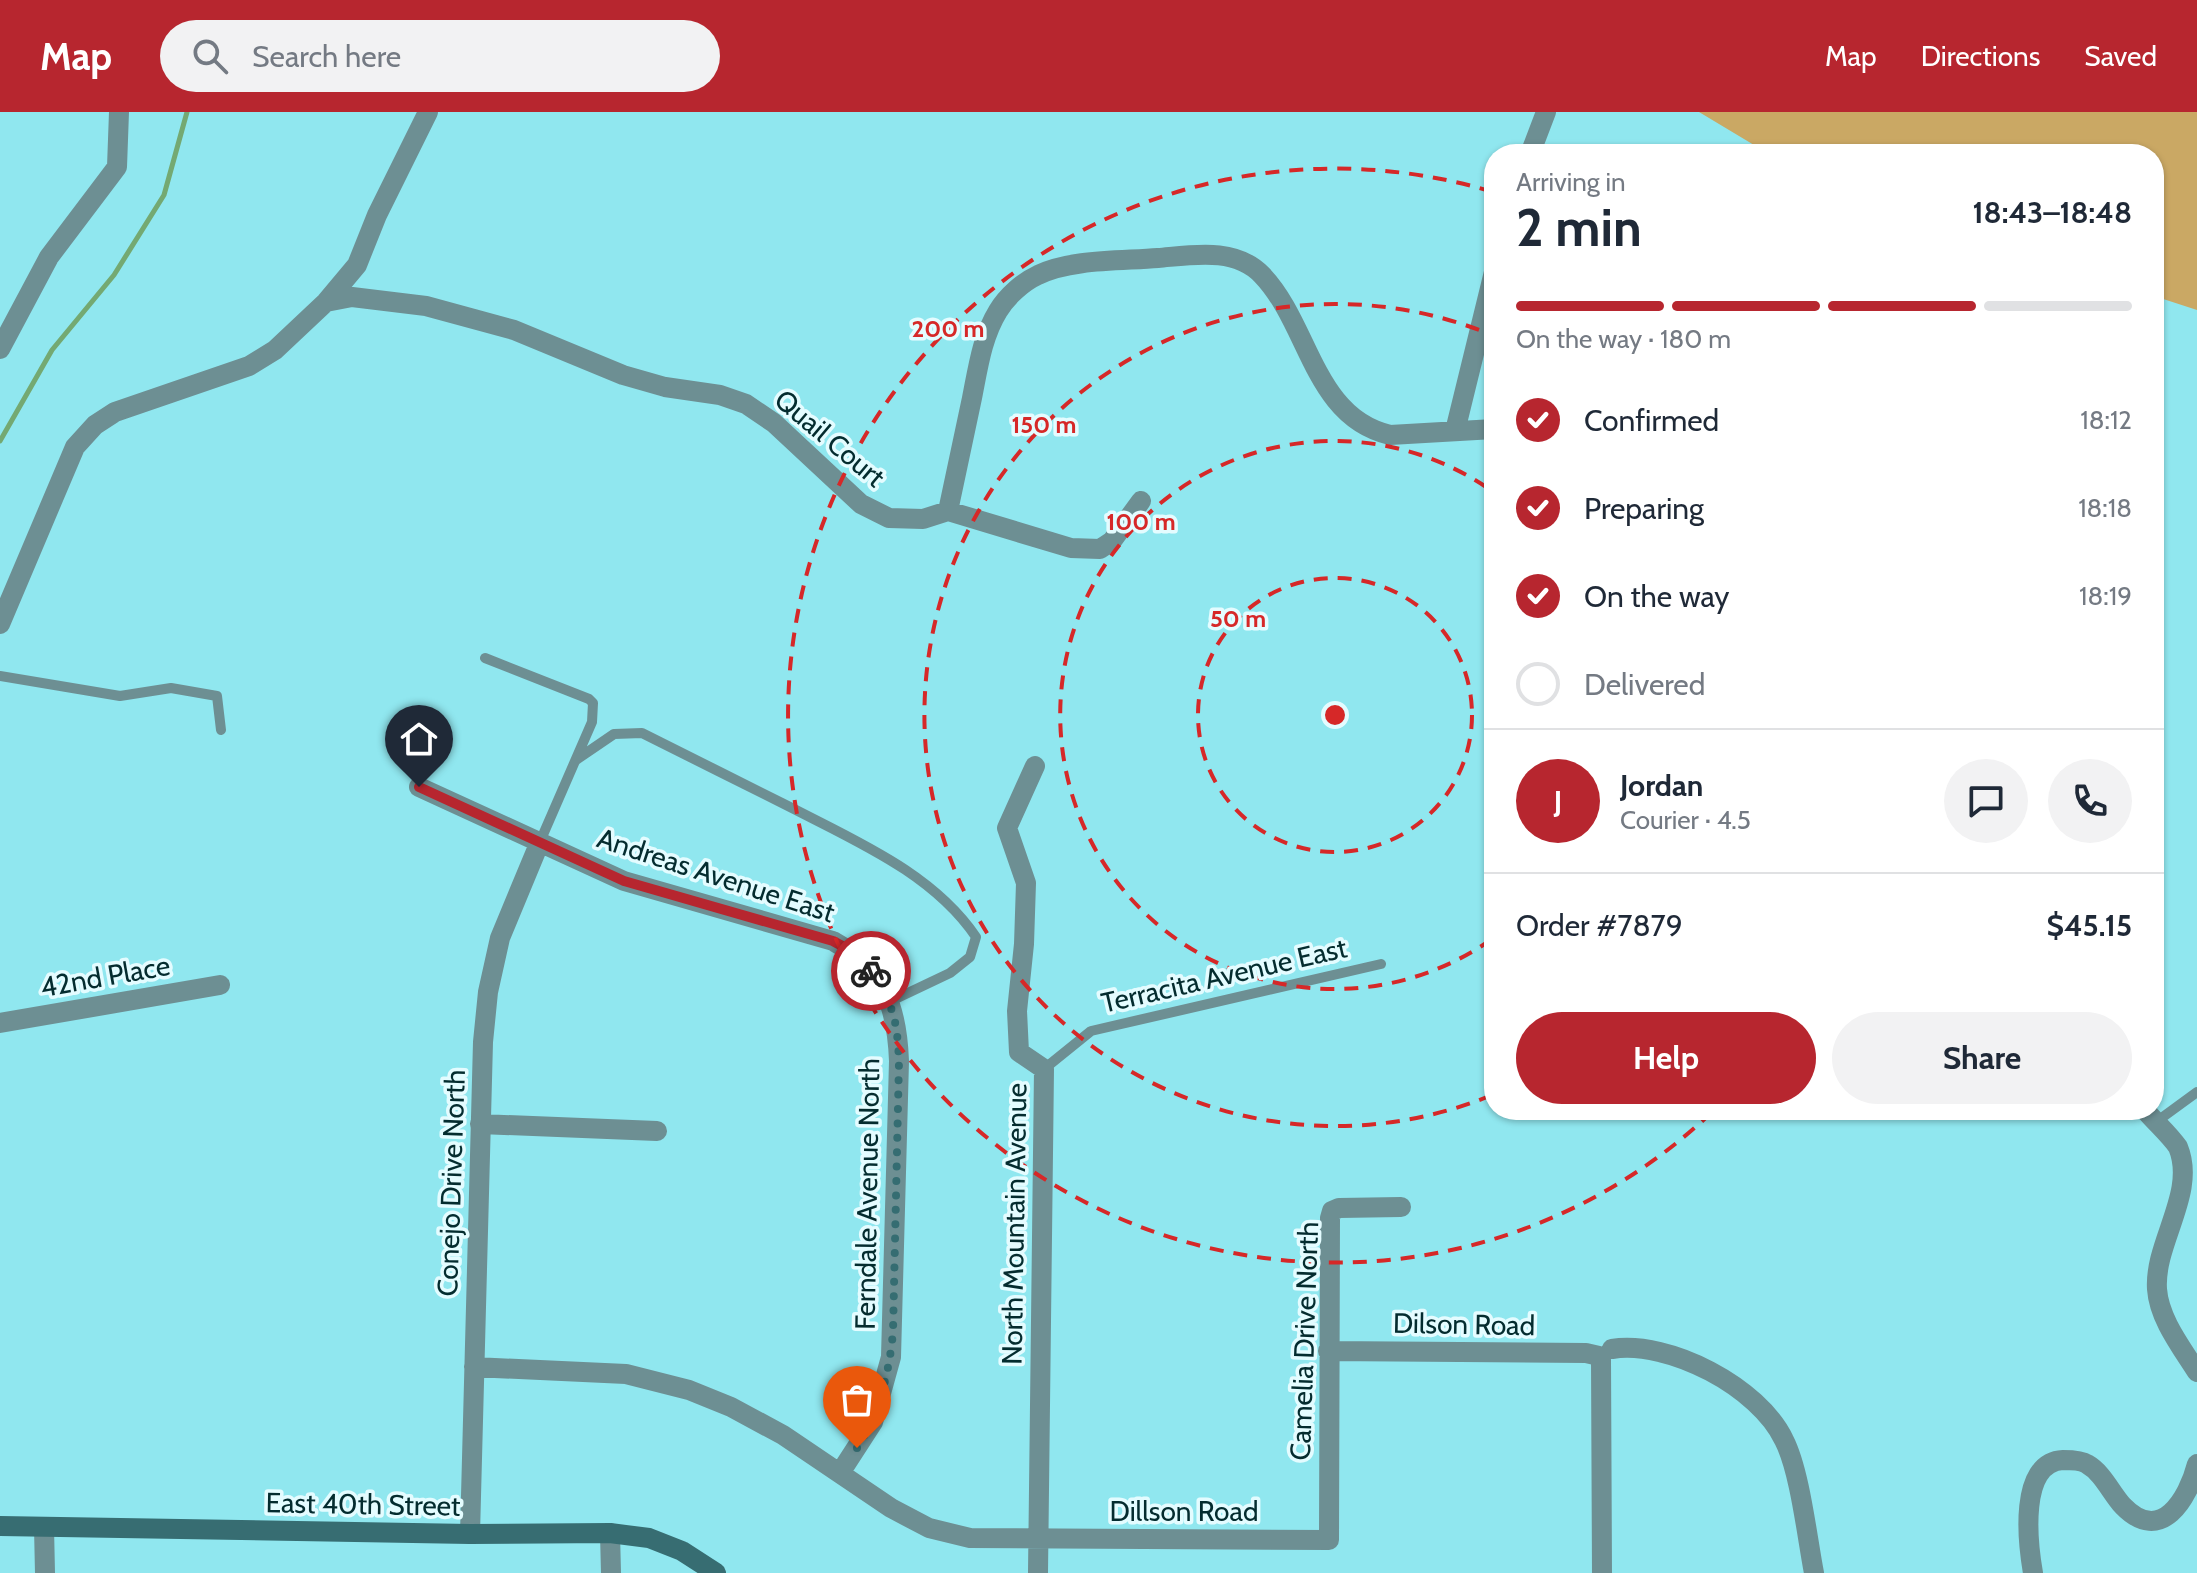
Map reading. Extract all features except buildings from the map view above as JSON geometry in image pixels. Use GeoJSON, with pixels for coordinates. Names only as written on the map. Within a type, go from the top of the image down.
{"type":"FeatureCollection","features":[{"type":"Feature","properties":{"kind":"main road","name":"East 40th Street"},"geometry":{"type":"LineString","coordinates":[[0,1526],[470,1534],[610,1533],[649,1538],[682,1551],[716,1573]]}},
{"type":"Feature","properties":{"kind":"street"},"geometry":{"type":"LineString","coordinates":[[0,349],[49,257],[117,167],[119,112]]}},
{"type":"Feature","properties":{"kind":"street"},"geometry":{"type":"LineString","coordinates":[[0,624],[75,447],[95,425],[115,412],[249,366],[275,350],[326,302],[357,265],[377,215],[428,112]]}},
{"type":"Feature","properties":{"kind":"street"},"geometry":{"type":"LineString","coordinates":[[1534,144],[1546,112]]}},
{"type":"Feature","properties":{"kind":"street"},"geometry":{"type":"LineString","coordinates":[[948,511],[983,346],[997,312],[1013,293],[1031,279],[1055,268],[1074,265],[1211,255],[1251,265],[1274,291],[1337,404],[1348,415],[1375,432],[1390,435],[1484,430]]}},
{"type":"Feature","properties":{"kind":"street","name":"Quail Court"},"geometry":{"type":"LineString","coordinates":[[326,302],[352,297],[426,306],[514,330],[623,375],[665,387],[720,395],[746,404],[774,423],[861,504],[889,518],[923,519],[948,511],[1086,550],[1100,549],[1112,541],[1141,501]]}},
{"type":"Feature","properties":{"kind":"street"},"geometry":{"type":"LineString","coordinates":[[1455,431],[1484,313]]}},
{"type":"Feature","properties":{"kind":"street","name":"North Mountain Avenue"},"geometry":{"type":"LineString","coordinates":[[1035,766],[1007,828],[1026,883],[1017,1011],[1019,1052],[1044,1069],[1038,1573]]}},
{"type":"Feature","properties":{"kind":"street","name":"Andreas Avenue East"},"geometry":{"type":"LineString","coordinates":[[419,787],[624,881],[833,941],[855,953],[891,1001]]}},
{"type":"Feature","properties":{"kind":"street","name":"Conejo Drive North"},"geometry":{"type":"LineString","coordinates":[[470,1534],[480,1124],[488,992],[500,938],[539,844]]}},
{"type":"Feature","properties":{"kind":"street","name":"42nd Place"},"geometry":{"type":"LineString","coordinates":[[0,1023],[220,985]]}},
{"type":"Feature","properties":{"kind":"street","name":"Ferndale Avenue North"},"geometry":{"type":"LineString","coordinates":[[840,1473],[873,1422],[891,1357],[899,1061],[898,1027],[891,1001]]}},
{"type":"Feature","properties":{"kind":"street"},"geometry":{"type":"LineString","coordinates":[[2154,1120],[2179,1148],[2187,1179],[2187,1194],[2161,1261],[2157,1293],[2167,1322],[2197,1372]]}},
{"type":"Feature","properties":{"kind":"street"},"geometry":{"type":"LineString","coordinates":[[480,1124],[657,1131]]}},
{"type":"Feature","properties":{"kind":"street","name":"Camelia Drive North"},"geometry":{"type":"LineString","coordinates":[[1329,1540],[1330,1218],[1332,1211],[1339,1208],[1401,1207]]}},
{"type":"Feature","properties":{"kind":"street","name":"Dilson Road"},"geometry":{"type":"LineString","coordinates":[[1328,1351],[1586,1353],[1630,1346],[1688,1359],[1725,1380],[1759,1407],[1784,1438],[1793,1466],[1814,1573]]}},
{"type":"Feature","properties":{"kind":"street"},"geometry":{"type":"LineString","coordinates":[[1602,1573],[1601,1360],[1605,1352]]}},
{"type":"Feature","properties":{"kind":"street","name":"Dillson Road"},"geometry":{"type":"LineString","coordinates":[[474,1367],[626,1374],[659,1381],[731,1407],[783,1435],[891,1508],[929,1528],[970,1538],[1329,1540]]}},
{"type":"Feature","properties":{"kind":"street"},"geometry":{"type":"LineString","coordinates":[[2033,1573],[2029,1508],[2035,1483],[2046,1467],[2058,1460],[2088,1464],[2125,1509],[2134,1516],[2154,1520],[2167,1517],[2184,1499],[2197,1464]]}},
{"type":"Feature","properties":{"kind":"street"},"geometry":{"type":"LineString","coordinates":[[44,1527],[45,1573]]}},
{"type":"Feature","properties":{"kind":"street"},"geometry":{"type":"LineString","coordinates":[[610,1533],[611,1573]]}},
{"type":"Feature","properties":{"kind":"lane"},"geometry":{"type":"LineString","coordinates":[[485,658],[593,703],[592,722],[539,844]]}},
{"type":"Feature","properties":{"kind":"lane"},"geometry":{"type":"LineString","coordinates":[[0,676],[120,696],[171,688],[217,696],[221,730]]}},
{"type":"Feature","properties":{"kind":"lane"},"geometry":{"type":"LineString","coordinates":[[576,760],[614,734],[642,733],[876,851],[929,887],[964,920],[976,937],[970,957],[950,973],[891,1001]]}},
{"type":"Feature","properties":{"kind":"lane","name":"Terracita Avenue East"},"geometry":{"type":"LineString","coordinates":[[1044,1069],[1091,1031],[1381,964]]}},
{"type":"Feature","properties":{"kind":"lane"},"geometry":{"type":"LineString","coordinates":[[2164,1109],[2197,1092]]}},
{"type":"Feature","properties":{"kind":"shaded area"},"geometry":{"type":"Polygon","coordinates":[[[1699,112],[2197,112],[2197,310],[2164,299],[2164,144],[1752,144],[1699,112]]]}},
{"type":"Feature","properties":{"kind":"waterway"},"geometry":{"type":"LineString","coordinates":[[0,441],[52,350],[114,275],[164,195],[187,112]]}},
{"type":"Feature","properties":{"kind":"way so far"},"geometry":{"type":"LineString","coordinates":[[857,1448],[873,1422],[880,1402],[891,1357],[893,1332],[898,1027],[891,1001],[871,971]]}},
{"type":"Feature","properties":{"kind":"route"},"geometry":{"type":"LineString","coordinates":[[419,787],[624,881],[833,941],[855,953],[871,971]]}}]}
